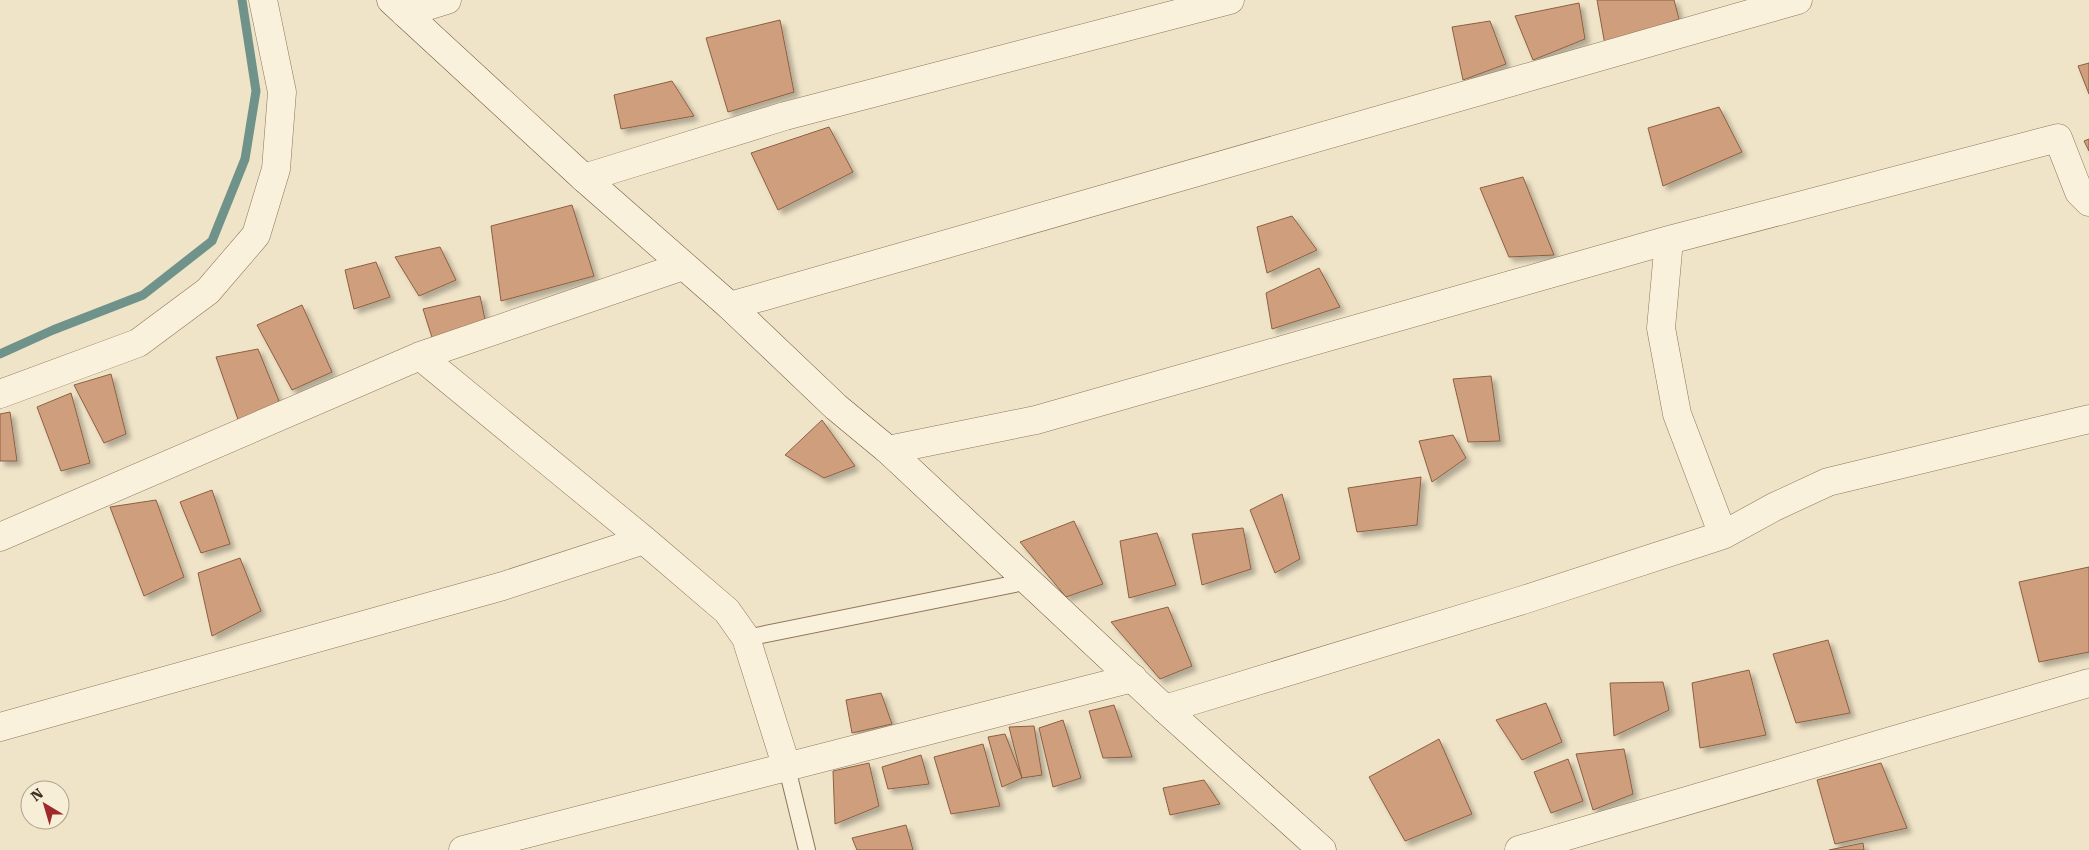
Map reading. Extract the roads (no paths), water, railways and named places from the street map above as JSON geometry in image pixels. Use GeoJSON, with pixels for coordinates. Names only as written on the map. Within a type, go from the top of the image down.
{"type":"FeatureCollection","features":[{"type":"Feature","properties":{"kind":"street"},"geometry":{"type":"LineString","coordinates":[[0,394],[138,342],[208,291],[256,235],[276,169],[282,92],[263,0]]}},
{"type":"Feature","properties":{"kind":"street"},"geometry":{"type":"LineString","coordinates":[[398,6],[447,0]]}},
{"type":"Feature","properties":{"kind":"street"},"geometry":{"type":"LineString","coordinates":[[584,178],[785,116],[1230,0]]}},
{"type":"Feature","properties":{"kind":"street"},"geometry":{"type":"LineString","coordinates":[[730,306],[1798,0]]}},
{"type":"Feature","properties":{"kind":"street"},"geometry":{"type":"LineString","coordinates":[[398,6],[584,178],[730,306],[836,408],[888,450],[1165,709],[1322,850]]}},
{"type":"Feature","properties":{"kind":"street"},"geometry":{"type":"LineString","coordinates":[[888,450],[1036,420],[1670,240],[2058,138],[2079,192],[2089,202]]}},
{"type":"Feature","properties":{"kind":"street"},"geometry":{"type":"LineString","coordinates":[[1670,240],[1661,328],[1677,414],[1723,536]]}},
{"type":"Feature","properties":{"kind":"street"},"geometry":{"type":"LineString","coordinates":[[0,537],[420,356],[684,266]]}},
{"type":"Feature","properties":{"kind":"street"},"geometry":{"type":"LineString","coordinates":[[420,356],[644,540],[727,611],[746,638],[787,768]]}},
{"type":"Feature","properties":{"kind":"street"},"geometry":{"type":"LineString","coordinates":[[1165,709],[1523,600],[1723,536],[1774,507],[1828,482],[2089,419]]}},
{"type":"Feature","properties":{"kind":"street"},"geometry":{"type":"LineString","coordinates":[[0,727],[503,586],[644,540]]}},
{"type":"Feature","properties":{"kind":"street"},"geometry":{"type":"LineString","coordinates":[[463,850],[1133,678]]}},
{"type":"Feature","properties":{"kind":"street"},"geometry":{"type":"LineString","coordinates":[[1520,850],[2089,683]]}},
{"type":"Feature","properties":{"kind":"lane"},"geometry":{"type":"LineString","coordinates":[[746,638],[1029,581]]}},
{"type":"Feature","properties":{"kind":"lane"},"geometry":{"type":"LineString","coordinates":[[787,768],[807,850]]}},
{"type":"Feature","properties":{"kind":"waterway"},"geometry":{"type":"LineString","coordinates":[[0,354],[53,330],[143,295],[212,241],[245,159],[256,91],[242,0]]}}]}
